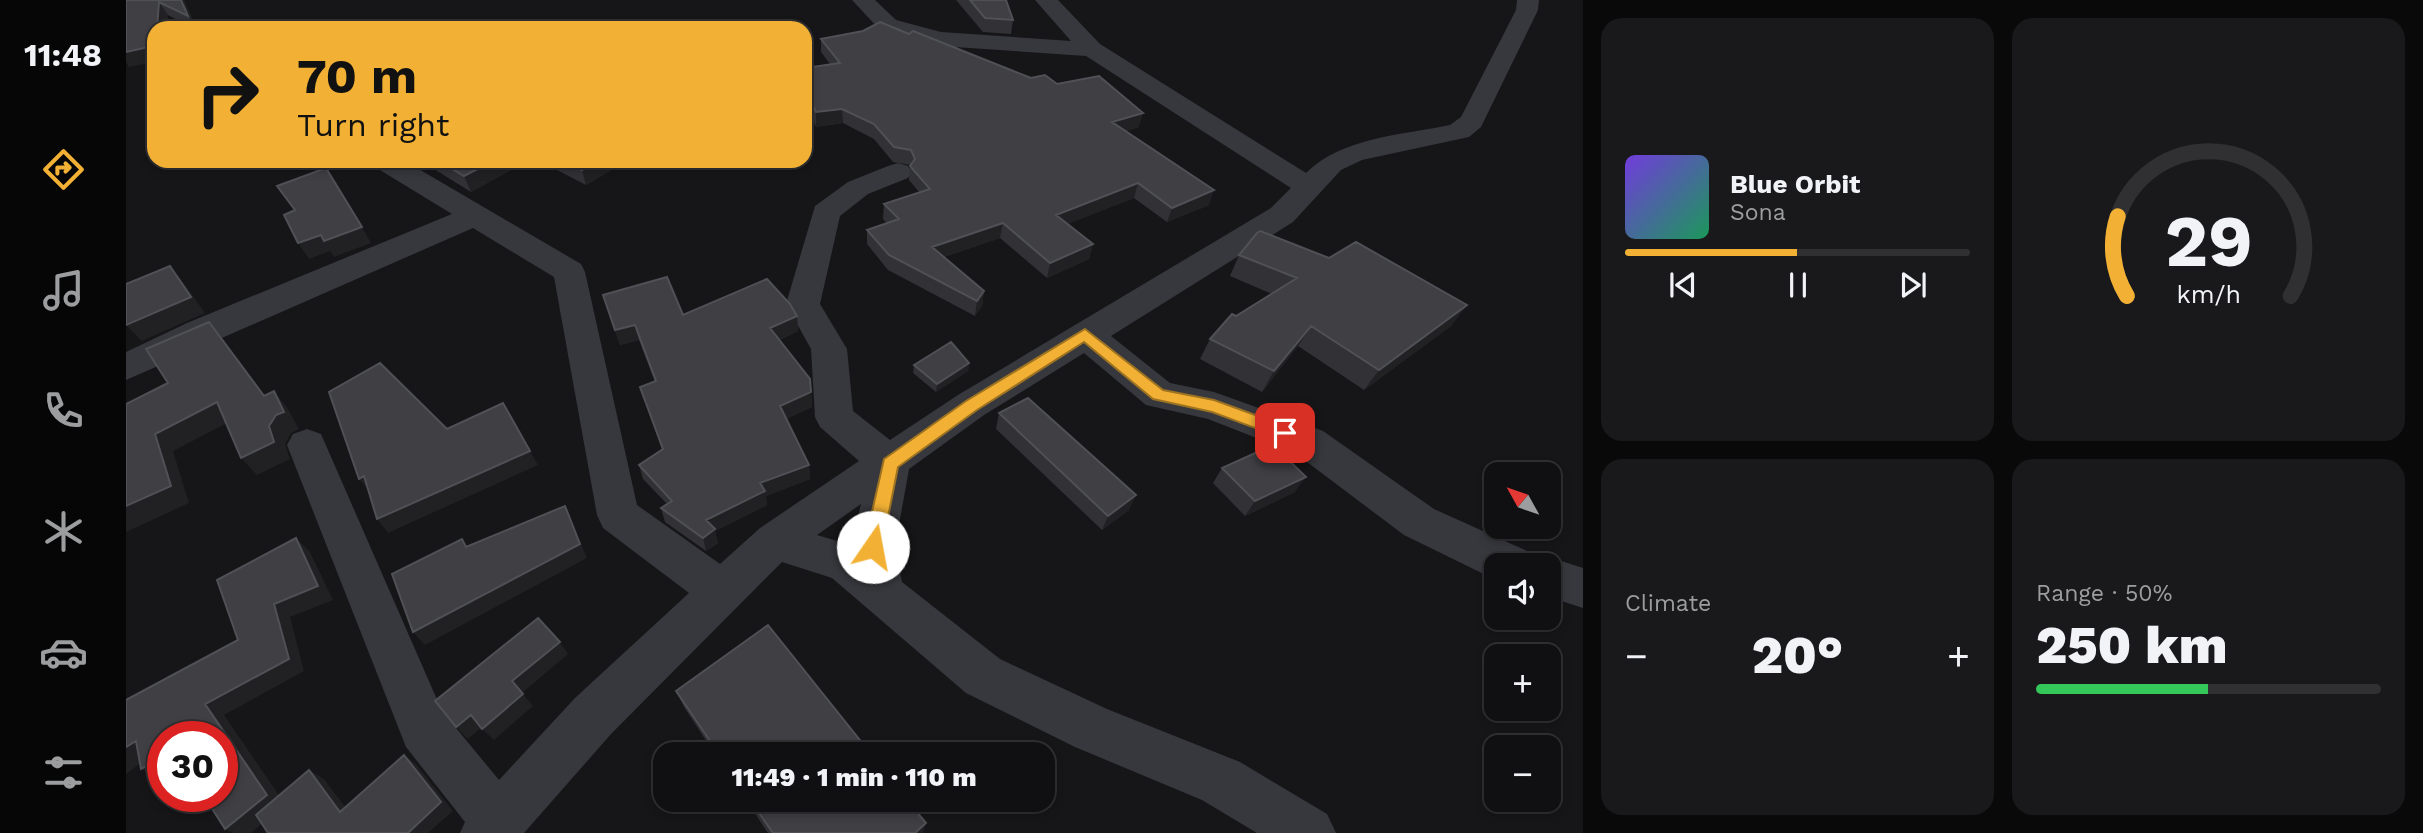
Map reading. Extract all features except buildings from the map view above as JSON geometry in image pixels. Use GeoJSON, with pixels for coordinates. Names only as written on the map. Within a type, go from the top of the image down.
{"type":"FeatureCollection","features":[{"type":"Feature","properties":{"kind":"street"},"geometry":{"type":"LineString","coordinates":[[863,0],[888,26],[940,39],[1092,49]]}},
{"type":"Feature","properties":{"kind":"street"},"geometry":{"type":"LineString","coordinates":[[1046,0],[1092,49],[1309,187]]}},
{"type":"Feature","properties":{"kind":"street"},"geometry":{"type":"LineString","coordinates":[[307,445],[425,730],[493,827],[593,716],[775,541],[971,405],[1282,215],[1331,164],[1353,154],[1459,131],[1472,121],[1527,10],[1528,0]]}},
{"type":"Feature","properties":{"kind":"street"},"geometry":{"type":"LineString","coordinates":[[396,168],[569,272],[618,515],[722,592]]}},
{"type":"Feature","properties":{"kind":"street"},"geometry":{"type":"LineString","coordinates":[[890,463],[834,416],[829,349],[803,304],[826,212],[858,188],[898,172]]}},
{"type":"Feature","properties":{"kind":"street"},"geometry":{"type":"LineString","coordinates":[[126,367],[200,332],[474,216]]}},
{"type":"Feature","properties":{"kind":"street"},"geometry":{"type":"LineString","coordinates":[[1085,334],[1159,395],[1214,406],[1309,442],[1419,522],[1484,555]]}},
{"type":"Feature","properties":{"kind":"street"},"geometry":{"type":"LineString","coordinates":[[882,592],[873,547],[890,463]]}},
{"type":"Feature","properties":{"kind":"street"},"geometry":{"type":"LineString","coordinates":[[775,541],[846,563],[983,676],[1093,729],[1221,781],[1308,833]]}},
{"type":"Feature","properties":{"kind":"street"},"geometry":{"type":"LineString","coordinates":[[1561,581],[1583,588]]}},
{"type":"Feature","properties":{"kind":"route"},"geometry":{"type":"LineString","coordinates":[[873,547],[890,463],[971,405],[1085,334],[1159,395],[1214,406],[1285,433]]}}]}
